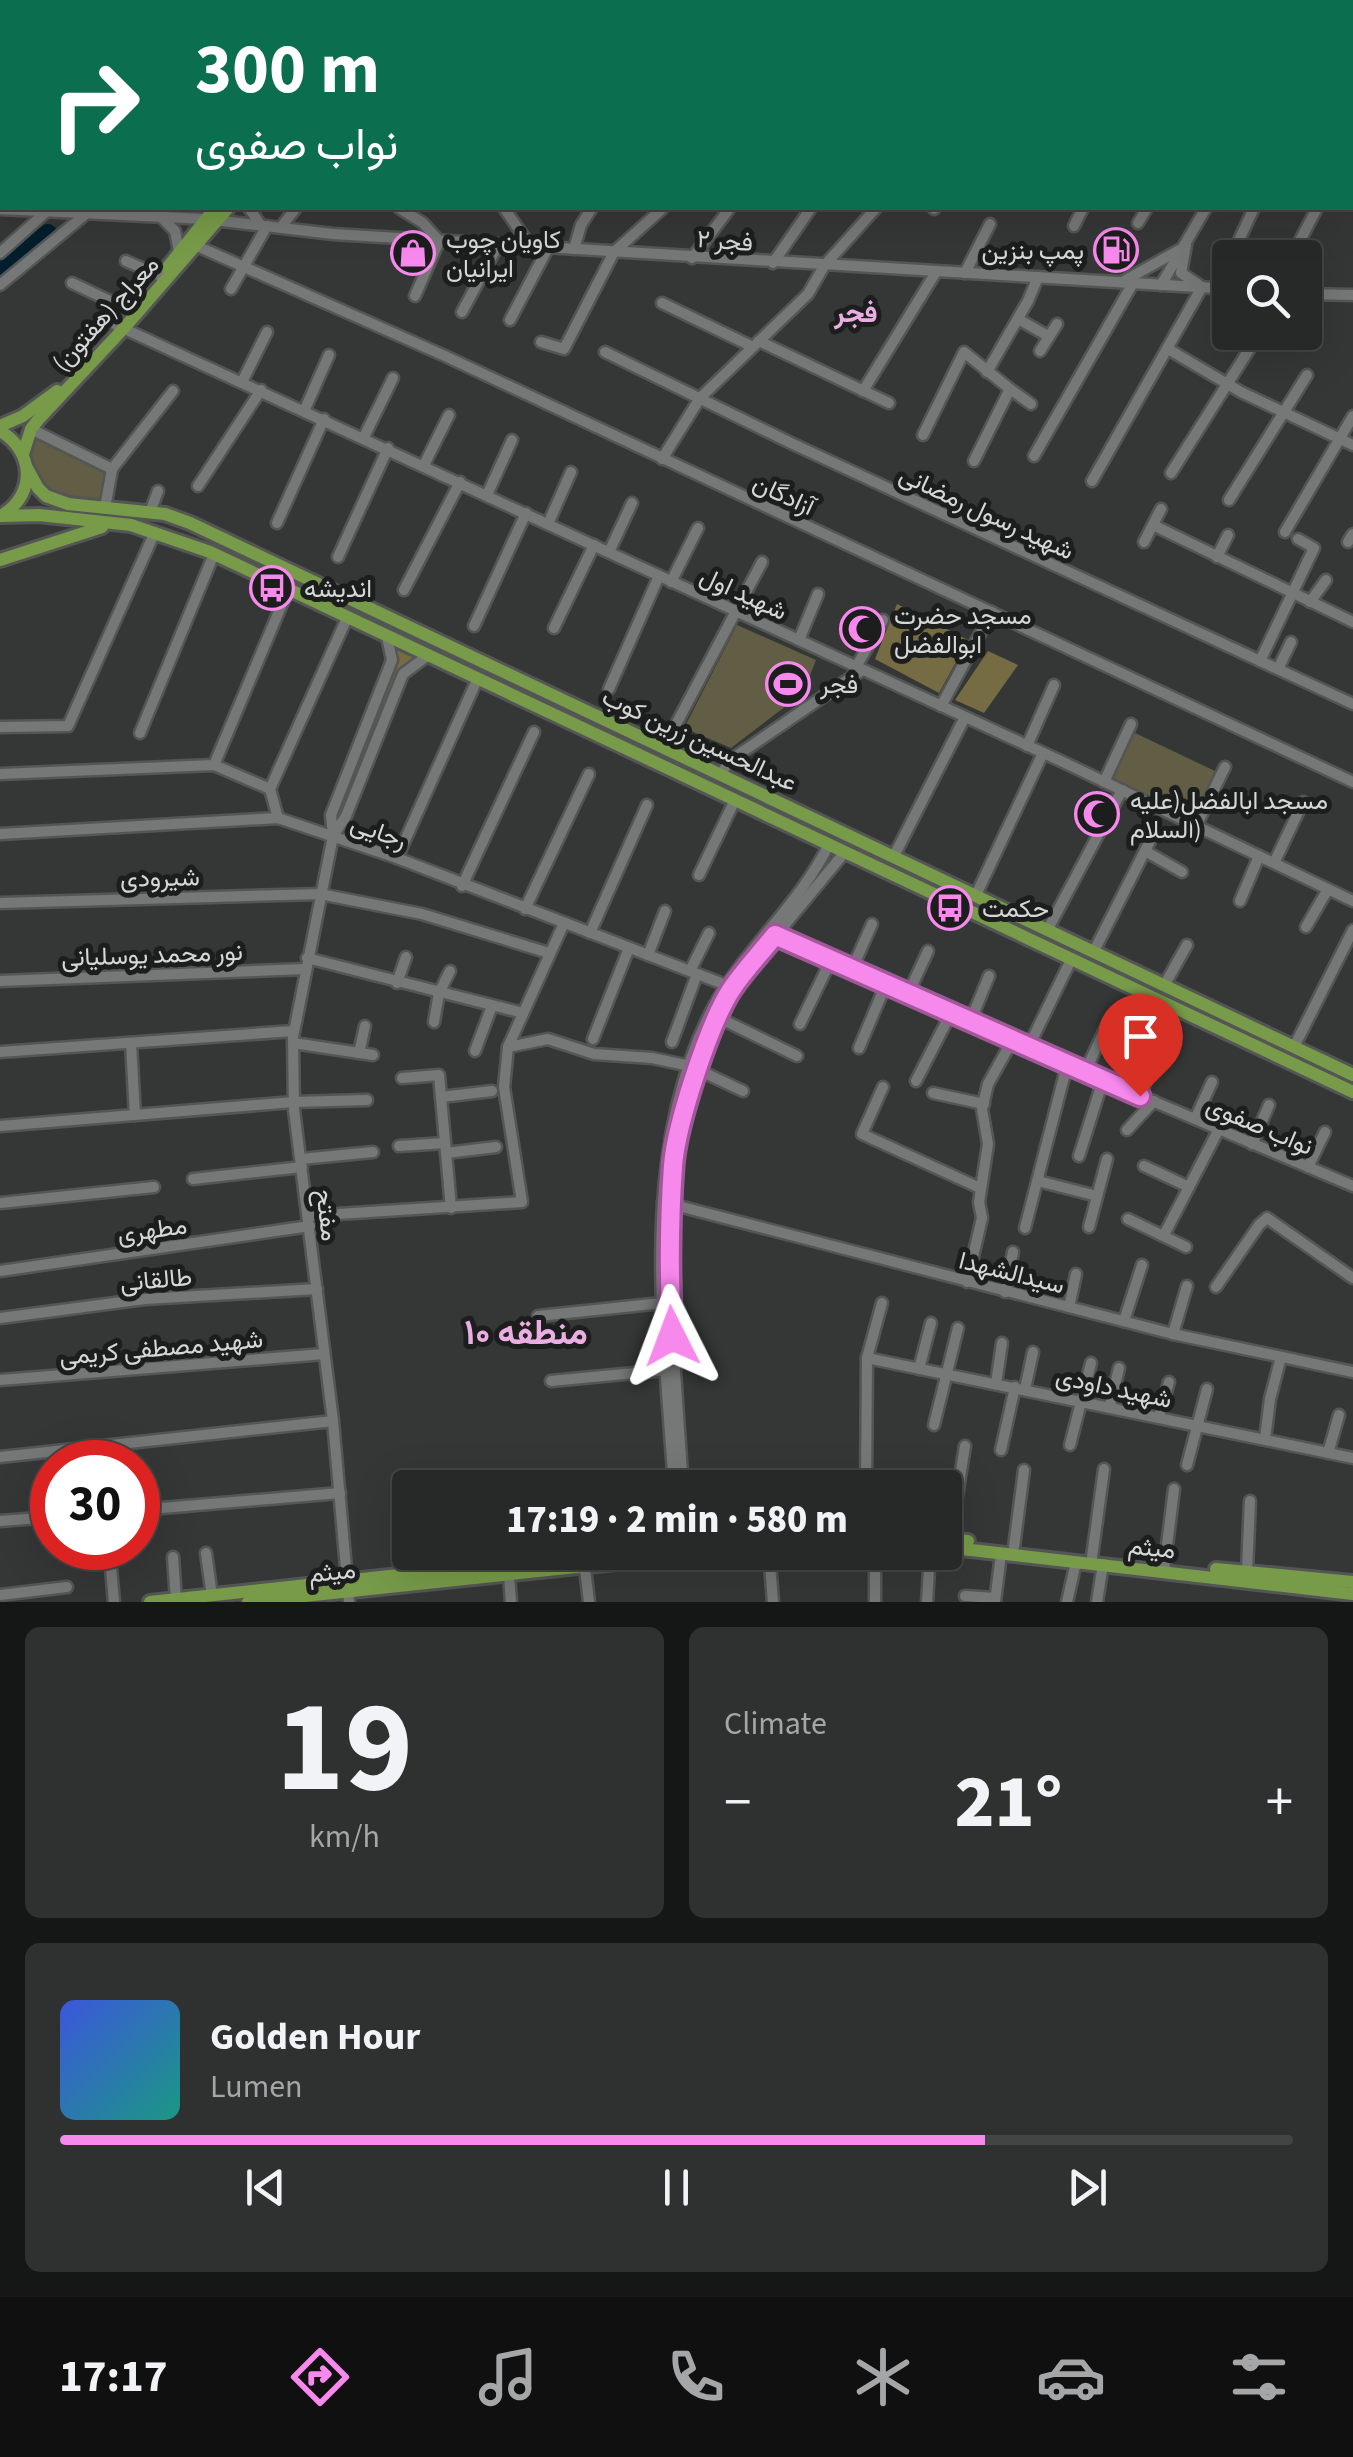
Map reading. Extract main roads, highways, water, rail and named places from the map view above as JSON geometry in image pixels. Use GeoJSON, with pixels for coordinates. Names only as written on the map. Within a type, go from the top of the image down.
{"type":"FeatureCollection","features":[{"type":"Feature","properties":{"kind":"main road","name":"معراج (هفتون)"},"geometry":{"type":"LineString","coordinates":[[2,426],[55,392],[197,246],[213,216]]}},
{"type":"Feature","properties":{"kind":"main road","name":"معراج (هفتون)"},"geometry":{"type":"LineString","coordinates":[[0,516],[22,496],[31,429],[120,327],[128,310],[213,216]]}},
{"type":"Feature","properties":{"kind":"main road"},"geometry":{"type":"LineString","coordinates":[[2,426],[46,496]]}},
{"type":"Feature","properties":{"kind":"main road"},"geometry":{"type":"LineString","coordinates":[[39,515],[33,504],[40,496],[46,496]]}},
{"type":"Feature","properties":{"kind":"main road","name":"عبدالحسین زرین کوب"},"geometry":{"type":"LineString","coordinates":[[46,496],[68,504],[164,514],[204,529],[1353,1075]]}},
{"type":"Feature","properties":{"kind":"main road"},"geometry":{"type":"LineString","coordinates":[[0,516],[39,515],[112,524]]}},
{"type":"Feature","properties":{"kind":"main road"},"geometry":{"type":"LineString","coordinates":[[0,560],[112,524]]}},
{"type":"Feature","properties":{"kind":"main road","name":"عبدالحسین زرین کوب"},"geometry":{"type":"LineString","coordinates":[[112,524],[155,532],[214,554],[1353,1092]]}},
{"type":"Feature","properties":{"kind":"main road"},"geometry":{"type":"LineString","coordinates":[[784,823],[795,818],[794,809]]}},
{"type":"Feature","properties":{"kind":"main road"},"geometry":{"type":"LineString","coordinates":[[807,834],[805,826],[819,821]]}},
{"type":"Feature","properties":{"kind":"main road","name":"میثم"},"geometry":{"type":"LineString","coordinates":[[962,1544],[1353,1594]]}},
{"type":"Feature","properties":{"kind":"main road","name":"میثم"},"geometry":{"type":"LineString","coordinates":[[1008,1550],[1076,1562],[1097,1560]]}},
{"type":"Feature","properties":{"kind":"main road","name":"میثم"},"geometry":{"type":"LineString","coordinates":[[1164,1568],[1247,1571],[1353,1582]]}},
{"type":"Feature","properties":{"kind":"main road","name":"میثم"},"geometry":{"type":"LineString","coordinates":[[150,1602],[348,1592],[492,1570]]}},
{"type":"Feature","properties":{"kind":"main road","name":"میثم"},"geometry":{"type":"LineString","coordinates":[[248,1602],[563,1570]]}},
{"type":"Feature","properties":{"kind":"waterway"},"geometry":{"type":"LineString","coordinates":[[0,272],[48,233]]}},
{"type":"Feature","properties":{"kind":"place","name":"پمپ بنزین"},"geometry":{"type":"Point","coordinates":[1116,250]}},
{"type":"Feature","properties":{"kind":"place","name":"کاویان چوب ایرانیان"},"geometry":{"type":"Point","coordinates":[413,253]}},
{"type":"Feature","properties":{"kind":"place","name":"اندیشه"},"geometry":{"type":"Point","coordinates":[272,588]}},
{"type":"Feature","properties":{"kind":"place","name":"مسجد حضرت ابوالفضل"},"geometry":{"type":"Point","coordinates":[862,629]}},
{"type":"Feature","properties":{"kind":"place","name":"فجر"},"geometry":{"type":"Point","coordinates":[788,684]}},
{"type":"Feature","properties":{"kind":"place","name":"مسجد ابالفضل(علیه السلام)"},"geometry":{"type":"Point","coordinates":[1097,814]}},
{"type":"Feature","properties":{"kind":"place","name":"حکمت"},"geometry":{"type":"Point","coordinates":[950,908]}},
{"type":"Feature","properties":{"kind":"district","name":"فجر"},"geometry":{"type":"Point","coordinates":[856,312]}},
{"type":"Feature","properties":{"kind":"district","name":"منطقه ۱۰"},"geometry":{"type":"Point","coordinates":[526,1332]}}]}
